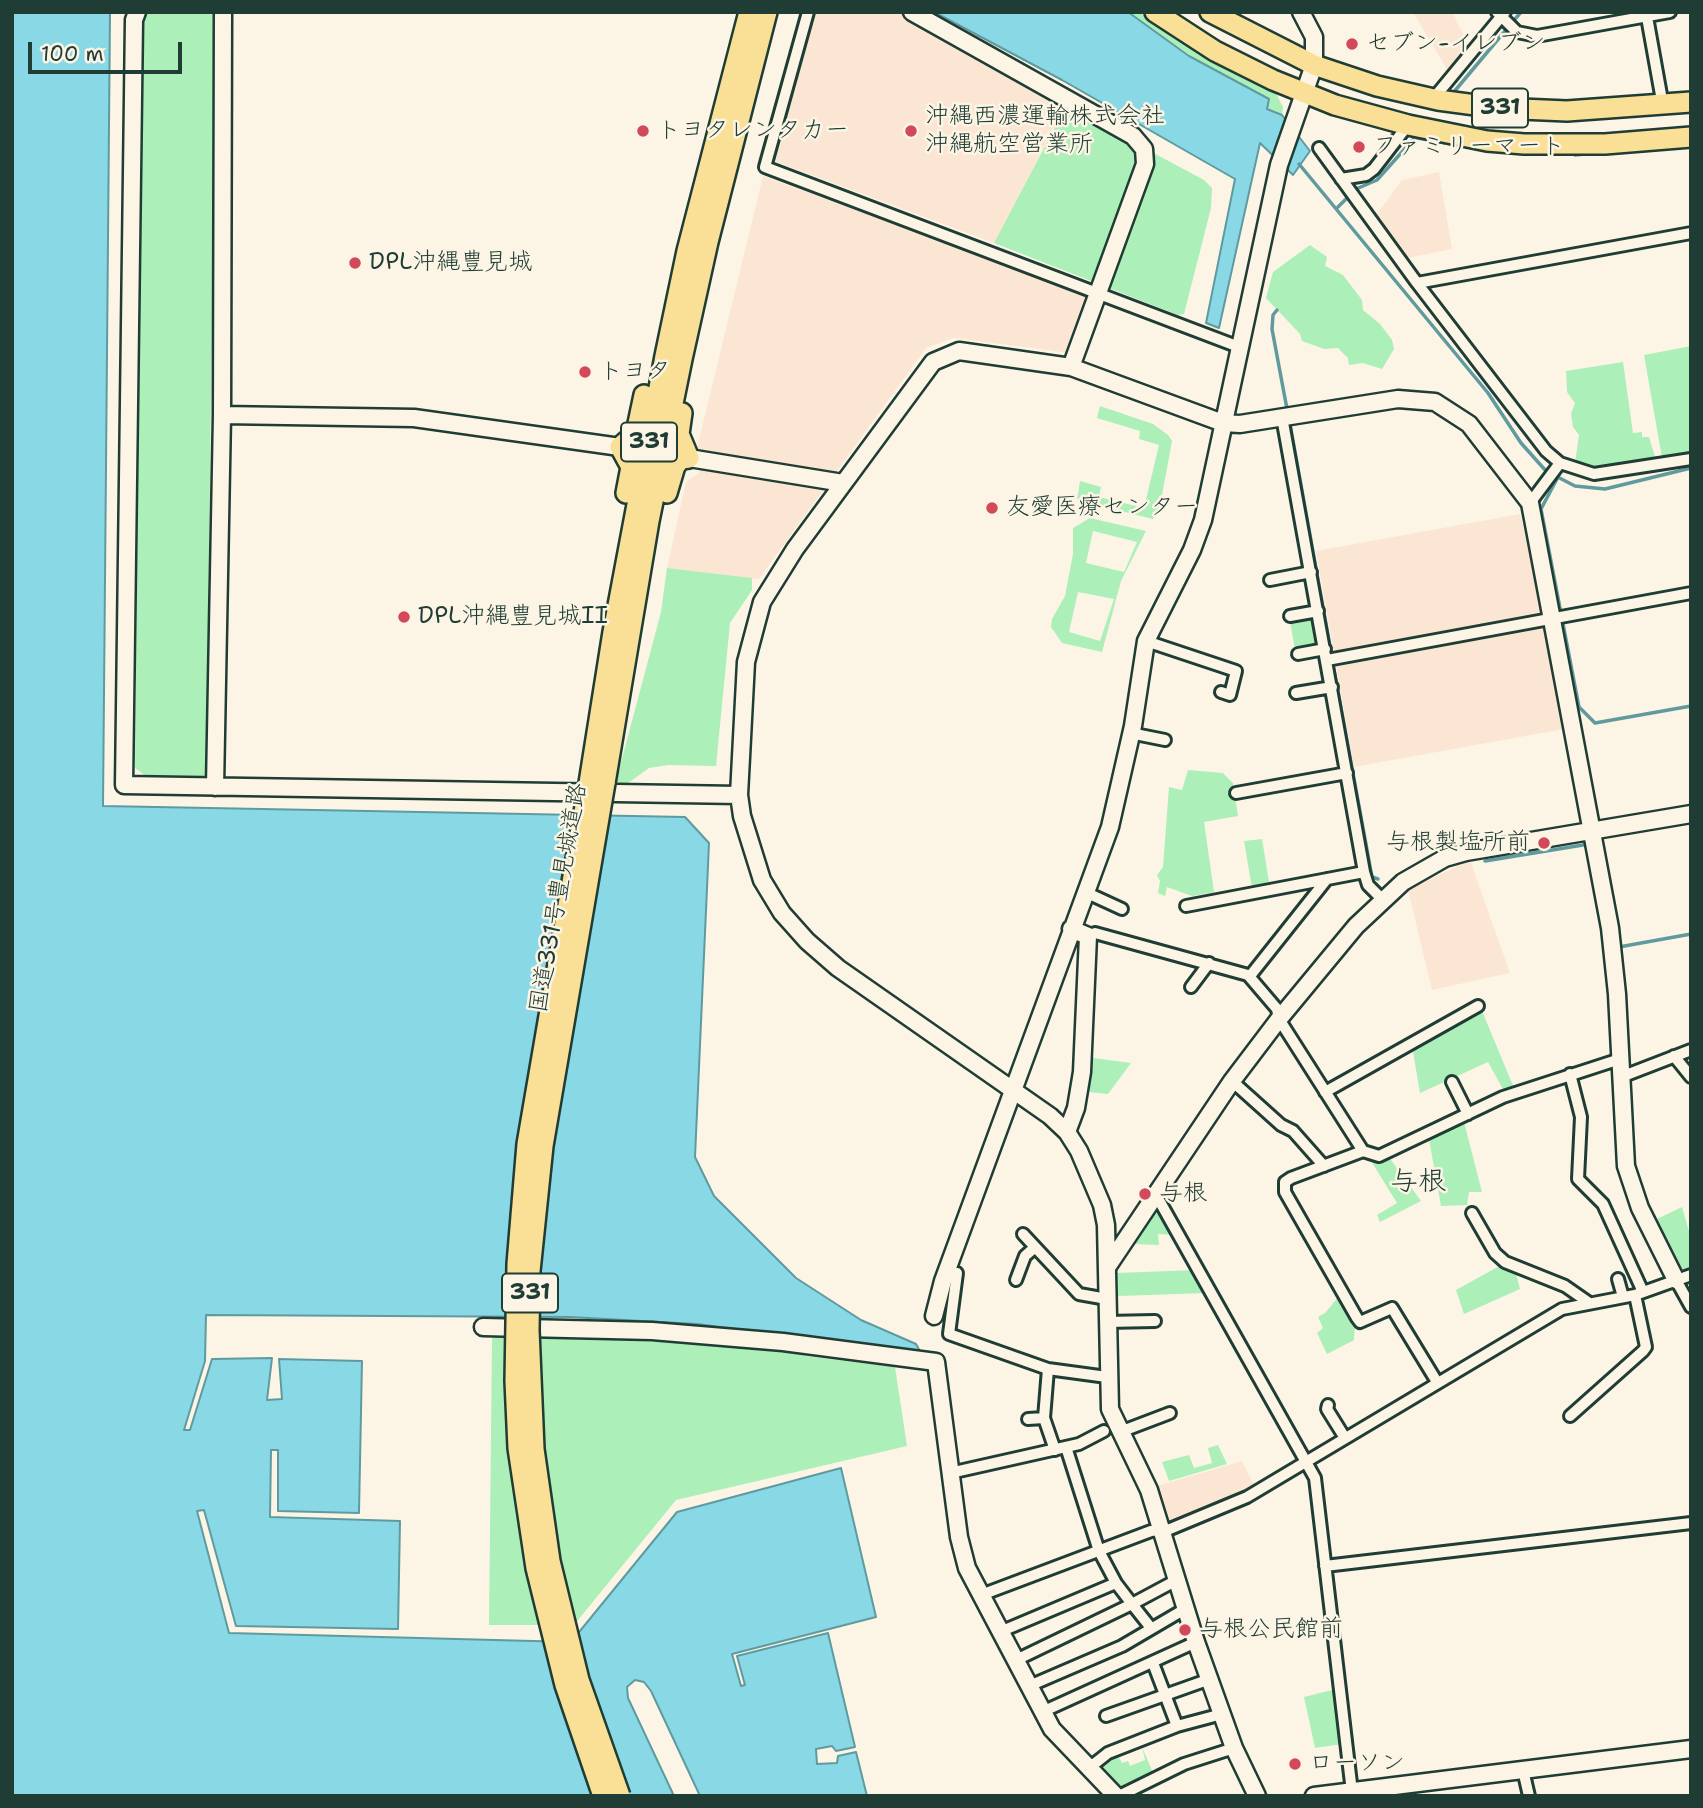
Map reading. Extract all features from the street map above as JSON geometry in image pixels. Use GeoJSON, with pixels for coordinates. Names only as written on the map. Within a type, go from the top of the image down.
{"type":"FeatureCollection","features":[{"type":"Feature","properties":{"kind":"highway","name":"国道331号豊見城道路"},"geometry":{"type":"LineString","coordinates":[[603,1796],[565,1685],[536,1568],[518,1448],[515,1381],[517,1264],[526,1158],[597,783],[687,251],[749,12]]}},
{"type":"Feature","properties":{"kind":"highway","name":"国道331号豊見城道路"},"geometry":{"type":"LineString","coordinates":[[622,636],[682,359],[767,12]]}},
{"type":"Feature","properties":{"kind":"highway","name":"331"},"geometry":{"type":"LineString","coordinates":[[1155,12],[1215,51],[1306,94],[1408,125],[1487,141],[1524,144],[1605,144],[1691,136]]}},
{"type":"Feature","properties":{"kind":"highway","name":"331"},"geometry":{"type":"LineString","coordinates":[[1210,12],[1314,65],[1363,82],[1433,99],[1530,110],[1602,111],[1691,102]]}},
{"type":"Feature","properties":{"kind":"highway"},"geometry":{"type":"LineString","coordinates":[[622,636],[654,573],[675,466],[681,459],[689,458],[679,434],[680,423],[718,243],[747,132],[760,39]]}},
{"type":"Feature","properties":{"kind":"highway"},"geometry":{"type":"LineString","coordinates":[[622,636],[610,587],[631,467],[620,447],[636,433],[653,353],[687,251]]}},
{"type":"Feature","properties":{"kind":"highway","name":"国道331号豊見城道路"},"geometry":{"type":"LineString","coordinates":[[597,783],[543,1146],[530,1271],[529,1343],[534,1449],[550,1561],[579,1680],[620,1796]]}},
{"type":"Feature","properties":{"kind":"street"},"geometry":{"type":"LineString","coordinates":[[137,12],[134,20],[124,785],[739,795]]}},
{"type":"Feature","properties":{"kind":"street"},"geometry":{"type":"LineString","coordinates":[[215,786],[222,415],[223,12]]}},
{"type":"Feature","properties":{"kind":"street"},"geometry":{"type":"LineString","coordinates":[[808,12],[765,167],[1239,347]]}},
{"type":"Feature","properties":{"kind":"street"},"geometry":{"type":"LineString","coordinates":[[912,12],[1140,142],[1144,149],[1145,164],[1071,367]]}},
{"type":"Feature","properties":{"kind":"street"},"geometry":{"type":"LineString","coordinates":[[934,1316],[943,1281],[1118,800],[1146,641],[1198,536],[1279,165],[1314,65],[1314,37],[1301,12]]}},
{"type":"Feature","properties":{"kind":"street"},"geometry":{"type":"LineString","coordinates":[[1433,99],[1502,16],[1514,30],[1537,36],[1670,12]]}},
{"type":"Feature","properties":{"kind":"street"},"geometry":{"type":"LineString","coordinates":[[1647,17],[1662,106]]}},
{"type":"Feature","properties":{"kind":"street"},"geometry":{"type":"LineString","coordinates":[[1343,182],[1366,175],[1374,169],[1408,125]]}},
{"type":"Feature","properties":{"kind":"street"},"geometry":{"type":"LineString","coordinates":[[1319,148],[1417,283],[1546,451],[1560,463],[1594,474],[1691,458]]}},
{"type":"Feature","properties":{"kind":"street"},"geometry":{"type":"LineString","coordinates":[[1417,283],[1691,233]]}},
{"type":"Feature","properties":{"kind":"street"},"geometry":{"type":"LineString","coordinates":[[1257,1796],[1234,1748],[1196,1642],[1149,1490],[1112,1431],[1107,1377],[1106,1225],[1094,1183],[1067,1132],[1013,1090],[838,968],[800,934],[782,913],[762,880],[748,841],[739,795],[746,662],[755,621],[783,566],[939,357],[959,351],[1071,367],[1223,423],[1240,424],[1398,399],[1435,402],[1469,424],[1530,503],[1610,928],[1626,1166],[1630,1181],[1683,1278],[1691,1307]]}},
{"type":"Feature","properties":{"kind":"street"},"geometry":{"type":"LineString","coordinates":[[222,415],[414,418],[620,447]]}},
{"type":"Feature","properties":{"kind":"street"},"geometry":{"type":"LineString","coordinates":[[1282,417],[1364,872],[1368,885],[1382,899]]}},
{"type":"Feature","properties":{"kind":"street"},"geometry":{"type":"LineString","coordinates":[[689,458],[844,483]]}},
{"type":"Feature","properties":{"kind":"street"},"geometry":{"type":"LineString","coordinates":[[1530,503],[1560,463]]}},
{"type":"Feature","properties":{"kind":"street"},"geometry":{"type":"LineString","coordinates":[[1270,580],[1311,572]]}},
{"type":"Feature","properties":{"kind":"street"},"geometry":{"type":"LineString","coordinates":[[1298,654],[1326,654],[1553,619],[1691,593]]}},
{"type":"Feature","properties":{"kind":"street"},"geometry":{"type":"LineString","coordinates":[[1290,616],[1318,611]]}},
{"type":"Feature","properties":{"kind":"street"},"geometry":{"type":"LineString","coordinates":[[1146,641],[1236,671],[1230,695],[1221,692]]}},
{"type":"Feature","properties":{"kind":"street"},"geometry":{"type":"LineString","coordinates":[[1296,693],[1332,687]]}},
{"type":"Feature","properties":{"kind":"street"},"geometry":{"type":"LineString","coordinates":[[1130,733],[1165,740]]}},
{"type":"Feature","properties":{"kind":"street"},"geometry":{"type":"LineString","coordinates":[[1236,793],[1347,773]]}},
{"type":"Feature","properties":{"kind":"street"},"geometry":{"type":"LineString","coordinates":[[1108,1266],[1232,1081],[1279,1018],[1382,899],[1413,876],[1445,859],[1494,847],[1691,814]]}},
{"type":"Feature","properties":{"kind":"street"},"geometry":{"type":"LineString","coordinates":[[1186,906],[1364,872]]}},
{"type":"Feature","properties":{"kind":"street"},"geometry":{"type":"LineString","coordinates":[[1250,976],[1327,879]]}},
{"type":"Feature","properties":{"kind":"street"},"geometry":{"type":"LineString","coordinates":[[1086,892],[1122,909]]}},
{"type":"Feature","properties":{"kind":"street"},"geometry":{"type":"LineString","coordinates":[[1071,929],[1088,936],[1095,933],[1250,976],[1277,1009],[1279,1018],[1363,1151]]}},
{"type":"Feature","properties":{"kind":"street"},"geometry":{"type":"LineString","coordinates":[[1067,1132],[1076,1108],[1082,1072],[1088,936]]}},
{"type":"Feature","properties":{"kind":"street"},"geometry":{"type":"LineString","coordinates":[[1191,987],[1209,963]]}},
{"type":"Feature","properties":{"kind":"street"},"geometry":{"type":"LineString","coordinates":[[1325,1092],[1478,1006]]}},
{"type":"Feature","properties":{"kind":"street"},"geometry":{"type":"LineString","coordinates":[[1621,1077],[1691,1050]]}},
{"type":"Feature","properties":{"kind":"street"},"geometry":{"type":"LineString","coordinates":[[1674,1056],[1691,1077]]}},
{"type":"Feature","properties":{"kind":"street"},"geometry":{"type":"LineString","coordinates":[[1437,1382],[1392,1308],[1360,1322],[1285,1192],[1285,1182],[1363,1151],[1379,1156],[1503,1097],[1620,1059]]}},
{"type":"Feature","properties":{"kind":"street"},"geometry":{"type":"LineString","coordinates":[[1570,1074],[1581,1117],[1578,1179],[1603,1204],[1639,1293],[1646,1347],[1614,1379],[1570,1416]]}},
{"type":"Feature","properties":{"kind":"street"},"geometry":{"type":"LineString","coordinates":[[1232,1081],[1281,1125],[1293,1131],[1324,1166]]}},
{"type":"Feature","properties":{"kind":"street"},"geometry":{"type":"LineString","coordinates":[[1452,1082],[1468,1114]]}},
{"type":"Feature","properties":{"kind":"street"},"geometry":{"type":"LineString","coordinates":[[1155,1193],[1315,1478],[1352,1791]]}},
{"type":"Feature","properties":{"kind":"street"},"geometry":{"type":"LineString","coordinates":[[1472,1213],[1495,1253],[1505,1262],[1565,1286],[1588,1302]]}},
{"type":"Feature","properties":{"kind":"street"},"geometry":{"type":"LineString","coordinates":[[1106,1225],[1127,1223],[1139,1217]]}},
{"type":"Feature","properties":{"kind":"street"},"geometry":{"type":"LineString","coordinates":[[1023,1234],[1079,1294],[1107,1299]]}},
{"type":"Feature","properties":{"kind":"street"},"geometry":{"type":"LineString","coordinates":[[1016,1279],[1025,1256],[1034,1248]]}},
{"type":"Feature","properties":{"kind":"street"},"geometry":{"type":"LineString","coordinates":[[957,1273],[949,1334],[1048,1369],[1107,1377]]}},
{"type":"Feature","properties":{"kind":"street"},"geometry":{"type":"LineString","coordinates":[[982,1599],[989,1592],[1151,1531],[1162,1531],[1221,1510],[1306,1462],[1551,1314],[1588,1302],[1639,1293],[1683,1278]]}},
{"type":"Feature","properties":{"kind":"street"},"geometry":{"type":"LineString","coordinates":[[1618,1279],[1623,1297]]}},
{"type":"Feature","properties":{"kind":"street"},"geometry":{"type":"LineString","coordinates":[[1106,1322],[1155,1321]]}},
{"type":"Feature","properties":{"kind":"street"},"geometry":{"type":"LineString","coordinates":[[483,1327],[652,1331],[783,1342],[936,1362],[962,1553],[982,1599],[1002,1631],[1052,1729],[1117,1796],[1184,1765],[1234,1748]]}},
{"type":"Feature","properties":{"kind":"street"},"geometry":{"type":"LineString","coordinates":[[1048,1369],[1044,1418],[1061,1449],[1100,1551],[1116,1583],[1151,1628]]}},
{"type":"Feature","properties":{"kind":"street"},"geometry":{"type":"LineString","coordinates":[[1328,1405],[1327,1409],[1345,1438]]}},
{"type":"Feature","properties":{"kind":"street"},"geometry":{"type":"LineString","coordinates":[[950,1474],[1061,1449],[1170,1413]]}},
{"type":"Feature","properties":{"kind":"street"},"geometry":{"type":"LineString","coordinates":[[1028,1419],[1044,1418]]}},
{"type":"Feature","properties":{"kind":"street"},"geometry":{"type":"LineString","coordinates":[[1325,1566],[1691,1523]]}},
{"type":"Feature","properties":{"kind":"street"},"geometry":{"type":"LineString","coordinates":[[1016,1660],[1175,1581]]}},
{"type":"Feature","properties":{"kind":"street"},"geometry":{"type":"LineString","coordinates":[[1002,1631],[1116,1583]]}},
{"type":"Feature","properties":{"kind":"street"},"geometry":{"type":"LineString","coordinates":[[1029,1686],[1122,1647],[1185,1609]]}},
{"type":"Feature","properties":{"kind":"street"},"geometry":{"type":"LineString","coordinates":[[1042,1712],[1196,1642]]}},
{"type":"Feature","properties":{"kind":"street"},"geometry":{"type":"LineString","coordinates":[[1153,1662],[1177,1726]]}},
{"type":"Feature","properties":{"kind":"street"},"geometry":{"type":"LineString","coordinates":[[1106,1716],[1210,1679]]}},
{"type":"Feature","properties":{"kind":"street"},"geometry":{"type":"LineString","coordinates":[[1089,1768],[1108,1753],[1177,1726],[1222,1714]]}},
{"type":"Feature","properties":{"kind":"street"},"geometry":{"type":"LineString","coordinates":[[1314,1796],[1691,1749]]}},
{"type":"Feature","properties":{"kind":"street"},"geometry":{"type":"LineString","coordinates":[[1523,1770],[1529,1796]]}},
{"type":"Feature","properties":{"kind":"shaded area","name":"沖縄西濃運輸株式会社 沖縄航空営業所"},"geometry":{"type":"Polygon","coordinates":[[[808,12],[900,12],[1065,106],[994,243],[763,157],[808,12]]]}},
{"type":"Feature","properties":{"kind":"shaded area"},"geometry":{"type":"Polygon","coordinates":[[[1413,12],[1452,12],[1469,46],[1449,73],[1413,12]]]}},
{"type":"Feature","properties":{"kind":"shaded area"},"geometry":{"type":"Polygon","coordinates":[[[1439,172],[1452,249],[1407,258],[1380,224],[1377,214],[1402,180],[1439,172]]]}},
{"type":"Feature","properties":{"kind":"shaded area"},"geometry":{"type":"Polygon","coordinates":[[[763,176],[1091,297],[1069,353],[954,338],[926,348],[759,579],[667,568],[686,482],[699,473],[697,448],[763,176]]]}},
{"type":"Feature","properties":{"kind":"shaded area"},"geometry":{"type":"Polygon","coordinates":[[[1520,514],[1542,602],[1564,729],[1354,767],[1316,551],[1520,514]]]}},
{"type":"Feature","properties":{"kind":"shaded area"},"geometry":{"type":"Polygon","coordinates":[[[1470,860],[1510,973],[1432,990],[1408,890],[1470,860]]]}},
{"type":"Feature","properties":{"kind":"shaded area"},"geometry":{"type":"Polygon","coordinates":[[[1242,1461],[1255,1487],[1169,1525],[1157,1486],[1242,1461]]]}},
{"type":"Feature","properties":{"kind":"green space"},"geometry":{"type":"Polygon","coordinates":[[[147,12],[216,12],[206,778],[147,777],[135,768],[142,16],[147,12]]]}},
{"type":"Feature","properties":{"kind":"green space"},"geometry":{"type":"Polygon","coordinates":[[[1128,12],[1138,12],[1229,68],[1273,87],[1283,107],[1282,115],[1267,109],[1128,12]]]}},
{"type":"Feature","properties":{"kind":"green space"},"geometry":{"type":"Polygon","coordinates":[[[1066,106],[1204,180],[1212,188],[1211,208],[1184,314],[1178,315],[994,243],[1066,106]]]}},
{"type":"Feature","properties":{"kind":"green space"},"geometry":{"type":"Polygon","coordinates":[[[1310,245],[1327,257],[1325,266],[1343,275],[1362,300],[1363,310],[1380,324],[1392,340],[1394,349],[1382,369],[1363,363],[1349,365],[1348,358],[1338,348],[1324,349],[1302,341],[1300,334],[1266,298],[1273,272],[1310,245]]]}},
{"type":"Feature","properties":{"kind":"green space"},"geometry":{"type":"Polygon","coordinates":[[[1691,346],[1691,453],[1662,458],[1644,355],[1691,346]]]}},
{"type":"Feature","properties":{"kind":"green space"},"geometry":{"type":"Polygon","coordinates":[[[1623,362],[1633,433],[1642,432],[1642,437],[1649,437],[1656,460],[1617,467],[1589,467],[1575,463],[1579,435],[1573,427],[1571,414],[1575,403],[1567,392],[1566,371],[1623,362]]]}},
{"type":"Feature","properties":{"kind":"green space"},"geometry":{"type":"Polygon","coordinates":[[[1100,406],[1153,424],[1172,441],[1160,506],[1153,519],[1077,500],[1080,481],[1101,487],[1099,497],[1144,508],[1159,445],[1139,439],[1140,431],[1097,418],[1100,406]]]}},
{"type":"Feature","properties":{"kind":"green space"},"geometry":{"type":"Polygon","coordinates":[[[1090,518],[1146,531],[1121,581],[1102,652],[1062,643],[1051,627],[1052,619],[1065,596],[1073,554],[1073,528],[1090,518]],[[1093,531],[1086,563],[1124,572],[1137,542],[1093,531]],[[1078,592],[1069,632],[1100,641],[1114,599],[1078,592]]]}},
{"type":"Feature","properties":{"kind":"green space"},"geometry":{"type":"Polygon","coordinates":[[[667,568],[752,578],[752,590],[730,623],[716,766],[668,765],[649,768],[624,786],[616,781],[661,612],[667,568]]]}},
{"type":"Feature","properties":{"kind":"green space"},"geometry":{"type":"Polygon","coordinates":[[[1313,616],[1318,646],[1295,650],[1290,621],[1313,616]]]}},
{"type":"Feature","properties":{"kind":"green space"},"geometry":{"type":"Polygon","coordinates":[[[1188,770],[1223,773],[1233,783],[1238,816],[1204,822],[1214,892],[1192,896],[1167,887],[1165,896],[1158,893],[1160,881],[1157,875],[1163,867],[1169,787],[1182,790],[1188,770]]]}},
{"type":"Feature","properties":{"kind":"green space"},"geometry":{"type":"Polygon","coordinates":[[[1262,839],[1269,882],[1252,888],[1244,841],[1262,839]]]}},
{"type":"Feature","properties":{"kind":"green space"},"geometry":{"type":"Polygon","coordinates":[[[1482,1011],[1514,1088],[1504,1091],[1488,1062],[1420,1093],[1412,1046],[1482,1011]]]}},
{"type":"Feature","properties":{"kind":"green space"},"geometry":{"type":"Polygon","coordinates":[[[1093,1058],[1131,1063],[1108,1094],[1089,1092],[1093,1058]]]}},
{"type":"Feature","properties":{"kind":"green space"},"geometry":{"type":"Polygon","coordinates":[[[1464,1122],[1482,1192],[1469,1192],[1467,1205],[1441,1206],[1429,1139],[1464,1122]]]}},
{"type":"Feature","properties":{"kind":"green space"},"geometry":{"type":"Polygon","coordinates":[[[1391,1160],[1421,1201],[1380,1222],[1377,1215],[1397,1203],[1371,1161],[1391,1160]]]}},
{"type":"Feature","properties":{"kind":"green space"},"geometry":{"type":"Polygon","coordinates":[[[1682,1207],[1691,1238],[1691,1270],[1684,1272],[1657,1219],[1682,1207]]]}},
{"type":"Feature","properties":{"kind":"green space"},"geometry":{"type":"Polygon","coordinates":[[[1156,1208],[1173,1235],[1158,1234],[1159,1245],[1133,1244],[1156,1208]]]}},
{"type":"Feature","properties":{"kind":"green space"},"geometry":{"type":"Polygon","coordinates":[[[1503,1264],[1516,1274],[1520,1289],[1464,1314],[1456,1290],[1503,1264]]]}},
{"type":"Feature","properties":{"kind":"green space"},"geometry":{"type":"Polygon","coordinates":[[[1195,1270],[1206,1293],[1118,1296],[1117,1273],[1195,1270]]]}},
{"type":"Feature","properties":{"kind":"green space"},"geometry":{"type":"Polygon","coordinates":[[[1340,1295],[1355,1321],[1354,1340],[1327,1354],[1317,1333],[1323,1328],[1318,1317],[1325,1313],[1340,1295]]]}},
{"type":"Feature","properties":{"kind":"green space"},"geometry":{"type":"Polygon","coordinates":[[[498,1333],[788,1349],[805,1356],[895,1367],[907,1446],[676,1500],[574,1625],[489,1625],[492,1339],[498,1333]]]}},
{"type":"Feature","properties":{"kind":"green space"},"geometry":{"type":"Polygon","coordinates":[[[1218,1445],[1227,1464],[1169,1481],[1162,1462],[1189,1455],[1194,1468],[1212,1463],[1208,1448],[1218,1445]]]}},
{"type":"Feature","properties":{"kind":"green space"},"geometry":{"type":"Polygon","coordinates":[[[1336,1689],[1343,1744],[1315,1748],[1304,1697],[1336,1689]]]}},
{"type":"Feature","properties":{"kind":"green space"},"geometry":{"type":"Polygon","coordinates":[[[1142,1747],[1154,1775],[1121,1792],[1100,1769],[1118,1756],[1122,1763],[1128,1761],[1130,1766],[1145,1760],[1142,1747]]]}},
{"type":"Feature","properties":{"kind":"water"},"geometry":{"type":"Polygon","coordinates":[[[12,12],[110,12],[103,806],[685,817],[709,843],[695,1157],[714,1196],[796,1278],[861,1320],[916,1344],[921,1353],[697,1324],[570,1317],[206,1315],[205,1361],[184,1430],[190,1430],[212,1359],[272,1358],[267,1400],[282,1399],[279,1359],[362,1361],[359,1513],[278,1511],[278,1450],[271,1450],[270,1517],[400,1521],[398,1629],[236,1626],[204,1510],[197,1511],[229,1633],[571,1642],[677,1512],[841,1468],[876,1617],[732,1654],[741,1686],[745,1685],[737,1656],[828,1633],[855,1747],[836,1751],[832,1746],[816,1749],[817,1764],[837,1763],[838,1756],[856,1752],[867,1796],[700,1796],[651,1691],[644,1682],[635,1680],[627,1687],[628,1698],[674,1796],[12,1796],[12,12]]]}},
{"type":"Feature","properties":{"kind":"water"},"geometry":{"type":"Polygon","coordinates":[[[934,12],[1128,12],[1189,56],[1269,99],[1267,109],[1282,115],[1310,151],[1293,175],[1260,143],[1219,328],[1206,323],[1235,179],[1062,80],[934,12]]]}},
{"type":"Feature","properties":{"kind":"waterway"},"geometry":{"type":"LineString","coordinates":[[1453,93],[1521,12]]}},
{"type":"Feature","properties":{"kind":"waterway"},"geometry":{"type":"LineString","coordinates":[[1338,207],[1356,189],[1377,180],[1418,134]]}},
{"type":"Feature","properties":{"kind":"waterway"},"geometry":{"type":"LineString","coordinates":[[1417,138],[1475,148]]}},
{"type":"Feature","properties":{"kind":"waterway"},"geometry":{"type":"LineString","coordinates":[[1640,151],[1651,150]]}},
{"type":"Feature","properties":{"kind":"waterway"},"geometry":{"type":"LineString","coordinates":[[1575,155],[1594,153]]}},
{"type":"Feature","properties":{"kind":"waterway"},"geometry":{"type":"LineString","coordinates":[[1548,154],[1560,154]]}},
{"type":"Feature","properties":{"kind":"waterway"},"geometry":{"type":"LineString","coordinates":[[1299,164],[1488,393],[1521,443],[1546,471],[1575,486],[1605,489],[1691,468]]}},
{"type":"Feature","properties":{"kind":"waterway"},"geometry":{"type":"LineString","coordinates":[[1277,310],[1273,315],[1272,329],[1287,409]]}},
{"type":"Feature","properties":{"kind":"waterway"},"geometry":{"type":"LineString","coordinates":[[1290,424],[1330,646]]}},
{"type":"Feature","properties":{"kind":"waterway"},"geometry":{"type":"LineString","coordinates":[[1558,477],[1541,509],[1579,707],[1595,723],[1691,706]]}},
{"type":"Feature","properties":{"kind":"waterway"},"geometry":{"type":"LineString","coordinates":[[1333,664],[1372,877],[1378,879]]}},
{"type":"Feature","properties":{"kind":"waterway"},"geometry":{"type":"LineString","coordinates":[[1485,861],[1583,845]]}},
{"type":"Feature","properties":{"kind":"waterway"},"geometry":{"type":"LineString","coordinates":[[1619,947],[1691,934]]}},
{"type":"Feature","properties":{"kind":"place","name":"セブン-イレブン"},"geometry":{"type":"Point","coordinates":[1352,44]}},
{"type":"Feature","properties":{"kind":"place","name":"トヨタレンタカー"},"geometry":{"type":"Point","coordinates":[643,131]}},
{"type":"Feature","properties":{"kind":"place","name":"沖縄西濃運輸株式会社 沖縄航空営業所"},"geometry":{"type":"Point","coordinates":[911,131]}},
{"type":"Feature","properties":{"kind":"place","name":"ファミリーマート"},"geometry":{"type":"Point","coordinates":[1359,147]}},
{"type":"Feature","properties":{"kind":"place","name":"DPL沖縄豊見城"},"geometry":{"type":"Point","coordinates":[355,263]}},
{"type":"Feature","properties":{"kind":"place","name":"トヨタ"},"geometry":{"type":"Point","coordinates":[585,372]}},
{"type":"Feature","properties":{"kind":"place","name":"友愛医療センター"},"geometry":{"type":"Point","coordinates":[992,508]}},
{"type":"Feature","properties":{"kind":"place","name":"DPL沖縄豊見城II"},"geometry":{"type":"Point","coordinates":[404,617]}},
{"type":"Feature","properties":{"kind":"place","name":"与根製塩所前"},"geometry":{"type":"Point","coordinates":[1544,843]}},
{"type":"Feature","properties":{"kind":"place","name":"与根"},"geometry":{"type":"Point","coordinates":[1145,1194]}},
{"type":"Feature","properties":{"kind":"place","name":"与根公民館前"},"geometry":{"type":"Point","coordinates":[1185,1630]}},
{"type":"Feature","properties":{"kind":"place","name":"ローソン"},"geometry":{"type":"Point","coordinates":[1295,1764]}},
{"type":"Feature","properties":{"kind":"district","name":"与根"},"geometry":{"type":"Point","coordinates":[1418,1183]}}]}
